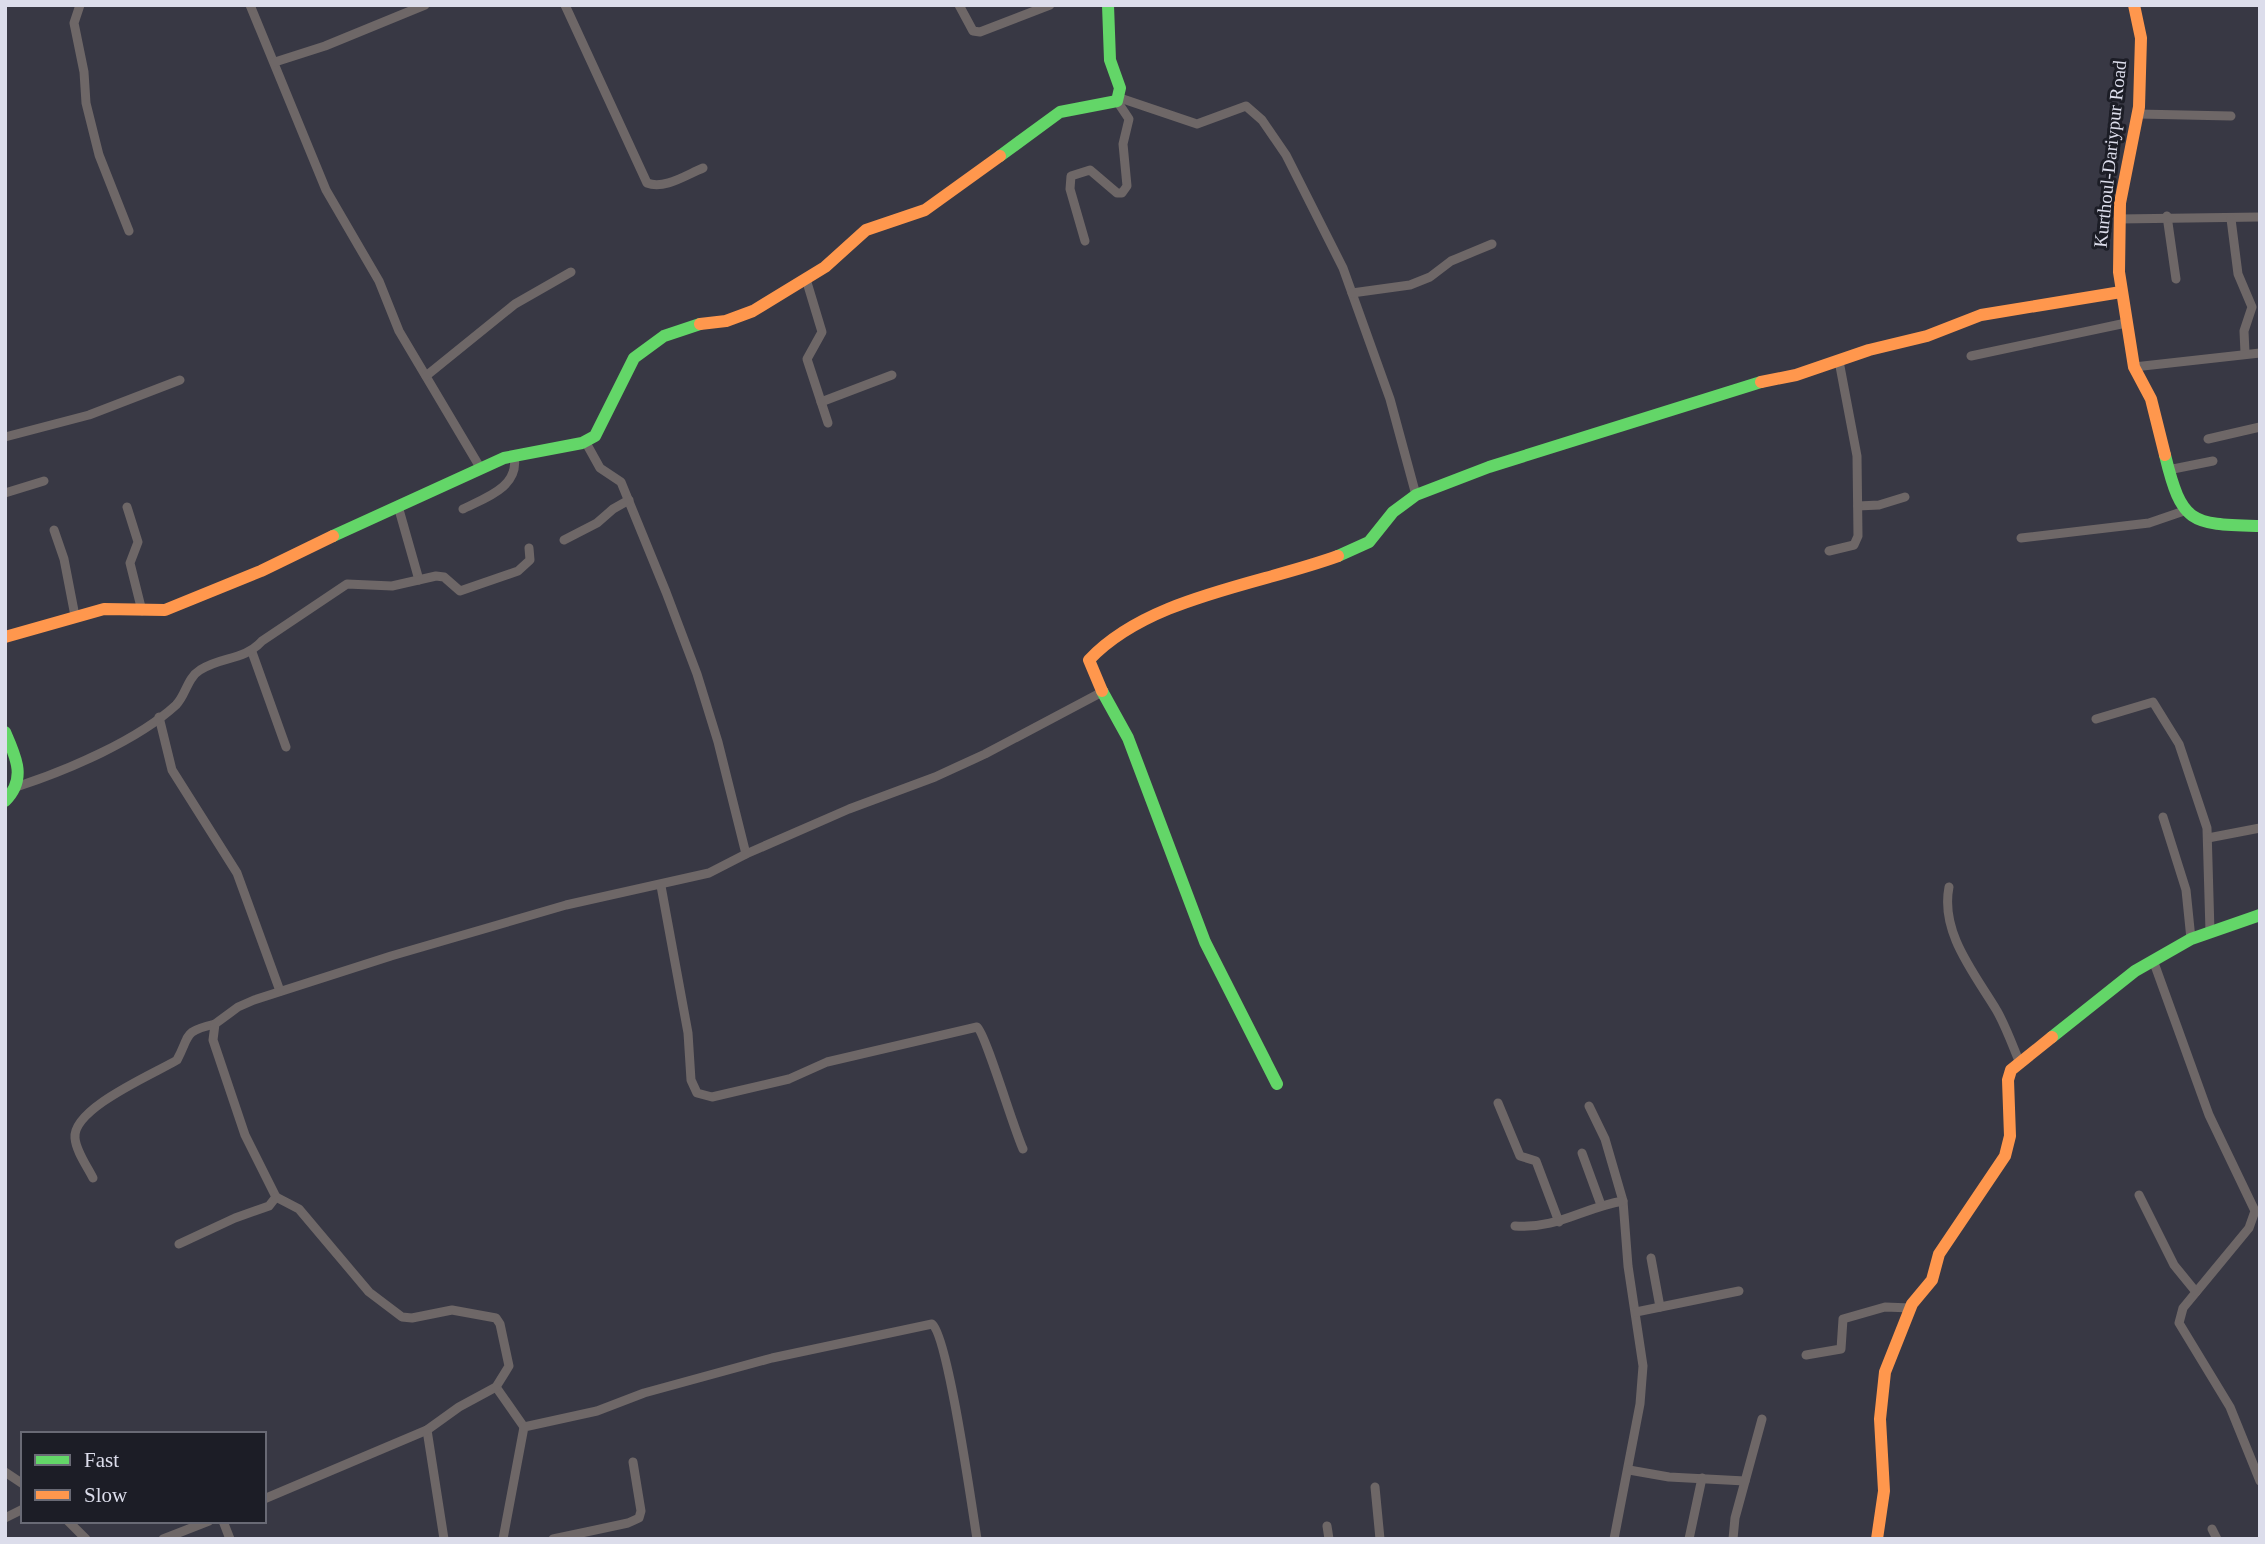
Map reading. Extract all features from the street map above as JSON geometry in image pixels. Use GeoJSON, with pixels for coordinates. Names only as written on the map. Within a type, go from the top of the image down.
{"type":"FeatureCollection","features":[{"type":"Feature","properties":{"kind":"street"},"geometry":{"type":"LineString","coordinates":[[80,5],[74,23],[83,60],[86,103],[99,155],[129,232]]}},
{"type":"Feature","properties":{"kind":"street"},"geometry":{"type":"LineString","coordinates":[[250,5],[275,61],[301,135],[326,190],[379,281],[399,331],[481,469]]}},
{"type":"Feature","properties":{"kind":"street"},"geometry":{"type":"LineString","coordinates":[[275,61],[325,46],[425,5]]}},
{"type":"Feature","properties":{"kind":"street"},"geometry":{"type":"LineString","coordinates":[[565,5],[647,183],[655,187],[703,168]]}},
{"type":"Feature","properties":{"kind":"street"},"geometry":{"type":"LineString","coordinates":[[959,5],[973,31],[980,32],[1050,5]]}},
{"type":"Feature","properties":{"kind":"street"},"geometry":{"type":"LineString","coordinates":[[1085,241],[1069,189],[1072,176],[1090,170],[1117,193],[1122,193],[1127,186],[1124,144],[1129,120],[1118,99],[1120,88],[1110,60],[1108,5]]}},
{"type":"Feature","properties":{"kind":"street","name":"Kurthoul-Dariypur Road"},"geometry":{"type":"LineString","coordinates":[[2134,5],[2141,38],[2137,114],[2119,219],[2121,292],[2134,368],[2151,399],[2175,497],[2184,511]]}},
{"type":"Feature","properties":{"kind":"street"},"geometry":{"type":"LineString","coordinates":[[5,637],[104,609],[165,610],[249,576],[481,469],[514,456],[585,441],[595,436],[603,424],[634,358],[641,350],[664,336],[697,324],[726,321],[753,311],[825,267],[866,230],[925,210],[1060,112],[1107,105],[1118,99],[1197,124],[1242,106],[1253,111],[1294,169],[1325,228],[1352,293],[1390,399],[1416,495]]}},
{"type":"Feature","properties":{"kind":"street"},"geometry":{"type":"LineString","coordinates":[[2137,114],[2231,116]]}},
{"type":"Feature","properties":{"kind":"street"},"geometry":{"type":"LineString","coordinates":[[2119,219],[2203,215],[2231,219],[2260,217]]}},
{"type":"Feature","properties":{"kind":"street"},"geometry":{"type":"LineString","coordinates":[[2167,216],[2176,279]]}},
{"type":"Feature","properties":{"kind":"street"},"geometry":{"type":"LineString","coordinates":[[2231,219],[2238,274],[2252,307],[2244,331],[2245,353]]}},
{"type":"Feature","properties":{"kind":"street"},"geometry":{"type":"LineString","coordinates":[[1352,293],[1410,285],[1430,277],[1451,261],[1492,244]]}},
{"type":"Feature","properties":{"kind":"street"},"geometry":{"type":"LineString","coordinates":[[426,376],[515,304],[572,272]]}},
{"type":"Feature","properties":{"kind":"street"},"geometry":{"type":"LineString","coordinates":[[806,279],[822,327],[821,337],[808,352],[807,359],[828,422]]}},
{"type":"Feature","properties":{"kind":"street"},"geometry":{"type":"LineString","coordinates":[[1277,1084],[1205,942],[1141,769],[1088,660],[1102,645],[1168,610],[1358,548],[1369,542],[1392,512],[1416,495],[1698,399],[1839,361],[1991,313],[2121,292]]}},
{"type":"Feature","properties":{"kind":"street"},"geometry":{"type":"LineString","coordinates":[[1970,355],[2126,323]]}},
{"type":"Feature","properties":{"kind":"street"},"geometry":{"type":"LineString","coordinates":[[2134,368],[2260,353]]}},
{"type":"Feature","properties":{"kind":"street"},"geometry":{"type":"LineString","coordinates":[[1829,551],[1849,547],[1857,541],[1857,456],[1839,361]]}},
{"type":"Feature","properties":{"kind":"street"},"geometry":{"type":"LineString","coordinates":[[821,402],[892,375]]}},
{"type":"Feature","properties":{"kind":"street"},"geometry":{"type":"LineString","coordinates":[[5,438],[89,415],[180,380]]}},
{"type":"Feature","properties":{"kind":"street"},"geometry":{"type":"LineString","coordinates":[[2208,439],[2260,427]]}},
{"type":"Feature","properties":{"kind":"street"},"geometry":{"type":"LineString","coordinates":[[585,441],[600,468],[617,477],[629,500],[697,674],[746,853]]}},
{"type":"Feature","properties":{"kind":"street"},"geometry":{"type":"LineString","coordinates":[[463,509],[496,492],[510,480],[516,471],[514,456]]}},
{"type":"Feature","properties":{"kind":"street"},"geometry":{"type":"LineString","coordinates":[[2168,470],[2213,461]]}},
{"type":"Feature","properties":{"kind":"street"},"geometry":{"type":"LineString","coordinates":[[5,494],[44,481]]}},
{"type":"Feature","properties":{"kind":"street"},"geometry":{"type":"LineString","coordinates":[[1858,506],[1879,506],[1905,497]]}},
{"type":"Feature","properties":{"kind":"street"},"geometry":{"type":"LineString","coordinates":[[564,540],[597,523],[612,509],[629,500]]}},
{"type":"Feature","properties":{"kind":"street"},"geometry":{"type":"LineString","coordinates":[[398,506],[419,580]]}},
{"type":"Feature","properties":{"kind":"street"},"geometry":{"type":"LineString","coordinates":[[127,507],[138,542],[130,563],[142,611]]}},
{"type":"Feature","properties":{"kind":"street"},"geometry":{"type":"LineString","coordinates":[[2021,538],[2149,523],[2184,511],[2205,523],[2260,526]]}},
{"type":"Feature","properties":{"kind":"street"},"geometry":{"type":"LineString","coordinates":[[54,530],[64,559],[75,616]]}},
{"type":"Feature","properties":{"kind":"street"},"geometry":{"type":"LineString","coordinates":[[5,800],[19,786],[104,751],[159,718],[178,703],[198,671],[253,652],[262,641],[347,584],[392,586],[444,577],[456,590],[468,588],[518,571],[530,560],[529,548]]}},
{"type":"Feature","properties":{"kind":"street"},"geometry":{"type":"LineString","coordinates":[[253,652],[286,747]]}},
{"type":"Feature","properties":{"kind":"street"},"geometry":{"type":"LineString","coordinates":[[93,1178],[75,1141],[76,1129],[103,1100],[177,1060],[186,1037],[191,1032],[215,1024],[238,1007],[280,990],[566,905],[661,886],[709,873],[746,853],[849,808],[948,771],[1104,691]]}},
{"type":"Feature","properties":{"kind":"street"},"geometry":{"type":"LineString","coordinates":[[2096,719],[2148,702],[2157,704],[2164,723],[2179,744],[2208,838],[2210,932]]}},
{"type":"Feature","properties":{"kind":"street"},"geometry":{"type":"LineString","coordinates":[[159,718],[172,770],[237,873],[280,990]]}},
{"type":"Feature","properties":{"kind":"street"},"geometry":{"type":"LineString","coordinates":[[5,732],[19,766],[19,786]]}},
{"type":"Feature","properties":{"kind":"street"},"geometry":{"type":"LineString","coordinates":[[2162,817],[2186,890],[2190,939]]}},
{"type":"Feature","properties":{"kind":"street"},"geometry":{"type":"LineString","coordinates":[[2208,838],[2260,828]]}},
{"type":"Feature","properties":{"kind":"street"},"geometry":{"type":"LineString","coordinates":[[661,886],[688,1033],[691,1080],[697,1093],[712,1097],[789,1079],[827,1062],[976,1027],[983,1034],[989,1060],[1023,1149]]}},
{"type":"Feature","properties":{"kind":"street"},"geometry":{"type":"LineString","coordinates":[[1949,887],[1946,912],[1971,972],[2003,1022],[2019,1061]]}},
{"type":"Feature","properties":{"kind":"street"},"geometry":{"type":"LineString","coordinates":[[1877,1539],[1884,1492],[1882,1387],[1911,1308],[1932,1280],[1939,1254],[2005,1156],[2010,1136],[2008,1080],[2011,1070],[2019,1061],[2059,1034],[2116,985],[2153,960],[2190,939],[2260,915]]}},
{"type":"Feature","properties":{"kind":"street"},"geometry":{"type":"LineString","coordinates":[[2153,960],[2210,1115],[2255,1211],[2249,1228],[2183,1308],[2179,1323],[2224,1397],[2260,1481]]}},
{"type":"Feature","properties":{"kind":"street"},"geometry":{"type":"LineString","coordinates":[[215,1024],[213,1040],[236,1113],[275,1197],[299,1209],[369,1292],[402,1317],[423,1317],[452,1310],[496,1318],[509,1360],[508,1372],[496,1387],[459,1407],[427,1430],[266,1498]]}},
{"type":"Feature","properties":{"kind":"street"},"geometry":{"type":"LineString","coordinates":[[1498,1103],[1518,1154],[1536,1161],[1559,1222]]}},
{"type":"Feature","properties":{"kind":"street"},"geometry":{"type":"LineString","coordinates":[[1589,1106],[1607,1144],[1623,1201],[1643,1380],[1629,1470],[1614,1539]]}},
{"type":"Feature","properties":{"kind":"street"},"geometry":{"type":"LineString","coordinates":[[1582,1153],[1601,1205]]}},
{"type":"Feature","properties":{"kind":"street"},"geometry":{"type":"LineString","coordinates":[[2139,1195],[2174,1265],[2196,1292]]}},
{"type":"Feature","properties":{"kind":"street"},"geometry":{"type":"LineString","coordinates":[[179,1244],[235,1218],[269,1206],[275,1197]]}},
{"type":"Feature","properties":{"kind":"street"},"geometry":{"type":"LineString","coordinates":[[1515,1226],[1541,1227],[1601,1205],[1623,1201]]}},
{"type":"Feature","properties":{"kind":"street"},"geometry":{"type":"LineString","coordinates":[[1651,1258],[1660,1307]]}},
{"type":"Feature","properties":{"kind":"street"},"geometry":{"type":"LineString","coordinates":[[1636,1312],[1739,1291]]}},
{"type":"Feature","properties":{"kind":"street"},"geometry":{"type":"LineString","coordinates":[[1805,1355],[1841,1349],[1843,1319],[1885,1307],[1911,1308]]}},
{"type":"Feature","properties":{"kind":"street"},"geometry":{"type":"LineString","coordinates":[[524,1427],[593,1413],[638,1395],[772,1358],[934,1325],[948,1371],[977,1539]]}},
{"type":"Feature","properties":{"kind":"street"},"geometry":{"type":"LineString","coordinates":[[496,1387],[524,1427],[503,1539]]}},
{"type":"Feature","properties":{"kind":"street"},"geometry":{"type":"LineString","coordinates":[[1733,1539],[1762,1419]]}},
{"type":"Feature","properties":{"kind":"street"},"geometry":{"type":"LineString","coordinates":[[427,1430],[444,1539]]}},
{"type":"Feature","properties":{"kind":"street"},"geometry":{"type":"LineString","coordinates":[[552,1539],[628,1524],[639,1518],[641,1511],[634,1462]]}},
{"type":"Feature","properties":{"kind":"street"},"geometry":{"type":"LineString","coordinates":[[1629,1470],[1669,1477],[1745,1481]]}},
{"type":"Feature","properties":{"kind":"street"},"geometry":{"type":"LineString","coordinates":[[5,1472],[21,1483]]}},
{"type":"Feature","properties":{"kind":"street"},"geometry":{"type":"LineString","coordinates":[[1689,1539],[1702,1478]]}},
{"type":"Feature","properties":{"kind":"street"},"geometry":{"type":"LineString","coordinates":[[1375,1487],[1380,1539]]}},
{"type":"Feature","properties":{"kind":"street"},"geometry":{"type":"LineString","coordinates":[[5,1518],[21,1511]]}},
{"type":"Feature","properties":{"kind":"street"},"geometry":{"type":"LineString","coordinates":[[70,1523],[86,1539]]}},
{"type":"Feature","properties":{"kind":"street"},"geometry":{"type":"LineString","coordinates":[[163,1539],[204,1523]]}},
{"type":"Feature","properties":{"kind":"street"},"geometry":{"type":"LineString","coordinates":[[1327,1526],[1329,1539]]}},
{"type":"Feature","properties":{"kind":"street"},"geometry":{"type":"LineString","coordinates":[[2213,1529],[2217,1539]]}},
{"type":"Feature","properties":{"kind":"traffic: fast"},"geometry":{"type":"LineString","coordinates":[[1000,156],[1060,112],[1117,101],[1120,88],[1110,60],[1108,5]]}},
{"type":"Feature","properties":{"kind":"traffic: fast"},"geometry":{"type":"LineString","coordinates":[[333,536],[504,458],[582,443],[595,436],[634,358],[664,336],[700,324]]}},
{"type":"Feature","properties":{"kind":"traffic: fast"},"geometry":{"type":"LineString","coordinates":[[1338,556],[1369,542],[1393,512],[1416,495],[1489,467],[1761,382]]}},
{"type":"Feature","properties":{"kind":"traffic: fast"},"geometry":{"type":"LineString","coordinates":[[2165,455],[2177,495],[2184,508],[2193,516],[2218,524],[2260,526]]}},
{"type":"Feature","properties":{"kind":"traffic: fast"},"geometry":{"type":"LineString","coordinates":[[1102,691],[1128,738],[1205,942],[1277,1084]]}},
{"type":"Feature","properties":{"kind":"traffic: fast"},"geometry":{"type":"LineString","coordinates":[[5,732],[16,759],[18,776],[12,793],[5,801]]}},
{"type":"Feature","properties":{"kind":"traffic: fast"},"geometry":{"type":"LineString","coordinates":[[2052,1037],[2135,971],[2191,939],[2260,915]]}},
{"type":"Feature","properties":{"kind":"traffic: slow"},"geometry":{"type":"LineString","coordinates":[[2134,5],[2141,38],[2139,107],[2120,203],[2119,272],[2134,367],[2151,399],[2165,455]]}},
{"type":"Feature","properties":{"kind":"traffic: slow"},"geometry":{"type":"LineString","coordinates":[[700,324],[726,321],[753,311],[825,267],[866,230],[925,210],[1000,156]]}},
{"type":"Feature","properties":{"kind":"traffic: slow"},"geometry":{"type":"LineString","coordinates":[[1761,382],[1796,375],[1869,350],[1927,336],[1981,315],[2121,292]]}},
{"type":"Feature","properties":{"kind":"traffic: slow"},"geometry":{"type":"LineString","coordinates":[[5,637],[104,609],[165,610],[261,571],[333,536]]}},
{"type":"Feature","properties":{"kind":"traffic: slow"},"geometry":{"type":"LineString","coordinates":[[1102,691],[1089,660],[1113,639],[1142,621],[1206,595],[1338,556]]}},
{"type":"Feature","properties":{"kind":"traffic: slow"},"geometry":{"type":"LineString","coordinates":[[1877,1539],[1884,1491],[1880,1419],[1885,1372],[1912,1304],[1932,1280],[1939,1254],[2005,1156],[2010,1136],[2008,1080],[2011,1070],[2052,1037]]}}]}
